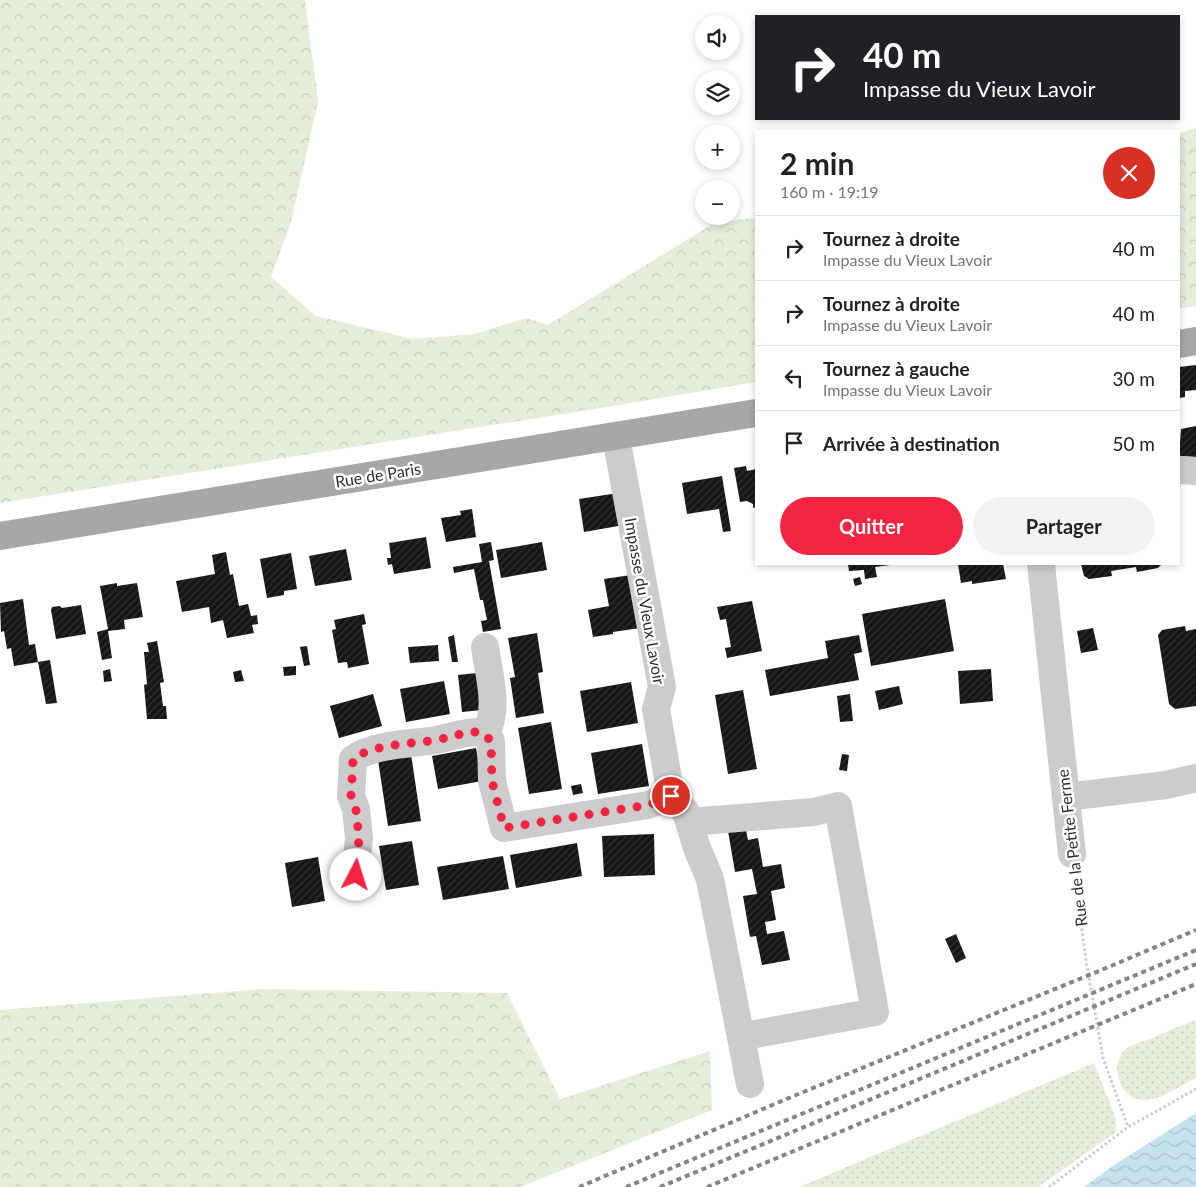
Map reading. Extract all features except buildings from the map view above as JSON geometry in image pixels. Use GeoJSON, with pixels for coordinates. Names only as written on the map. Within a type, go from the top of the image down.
{"type":"FeatureCollection","features":[{"type":"Feature","properties":{"kind":"main road"},"geometry":{"type":"LineString","coordinates":[[1180,344],[1196,341]]}},
{"type":"Feature","properties":{"kind":"main road","name":"Rue de Paris"},"geometry":{"type":"LineString","coordinates":[[0,536],[755,413]]}},
{"type":"Feature","properties":{"kind":"street","name":"Impasse du Vieux Lavoir"},"geometry":{"type":"LineString","coordinates":[[616,437],[662,687],[656,709],[671,796]]}},
{"type":"Feature","properties":{"kind":"street"},"geometry":{"type":"LineString","coordinates":[[1180,470],[1196,471]]}},
{"type":"Feature","properties":{"kind":"street","name":"Rue de la Petite Ferme"},"geometry":{"type":"LineString","coordinates":[[1041,565],[1072,854]]}},
{"type":"Feature","properties":{"kind":"street"},"geometry":{"type":"LineString","coordinates":[[485,735],[490,725],[493,710],[486,647]]}},
{"type":"Feature","properties":{"kind":"street"},"geometry":{"type":"LineString","coordinates":[[356,875],[359,838],[356,810],[351,796],[353,759],[361,752],[469,732],[482,732],[491,741],[492,781],[504,828],[648,805],[671,796],[686,812],[710,879],[750,1084]]}},
{"type":"Feature","properties":{"kind":"street"},"geometry":{"type":"LineString","coordinates":[[1066,797],[1166,785],[1196,778]]}},
{"type":"Feature","properties":{"kind":"street"},"geometry":{"type":"LineString","coordinates":[[689,822],[814,812],[838,806],[875,1012],[750,1035]]}},
{"type":"Feature","properties":{"kind":"path","name":"Rue de la Petite Ferme"},"geometry":{"type":"LineString","coordinates":[[1072,854],[1086,960],[1103,1058],[1128,1127]]}},
{"type":"Feature","properties":{"kind":"path"},"geometry":{"type":"LineString","coordinates":[[1049,1187],[1128,1127],[1196,1089]]}},
{"type":"Feature","properties":{"kind":"green space"},"geometry":{"type":"Polygon","coordinates":[[[0,0],[305,0],[318,102],[291,222],[271,277],[316,316],[413,339],[475,334],[526,318],[548,325],[711,225],[740,225],[740,220],[755,218],[755,382],[0,503],[0,0]]]}},
{"type":"Feature","properties":{"kind":"green space"},"geometry":{"type":"Polygon","coordinates":[[[1196,128],[1196,306],[1180,309],[1180,134],[1196,128]]]}},
{"type":"Feature","properties":{"kind":"green space"},"geometry":{"type":"Polygon","coordinates":[[[261,989],[507,993],[560,1099],[710,1051],[712,1110],[520,1187],[0,1187],[0,1010],[261,989]]]}},
{"type":"Feature","properties":{"kind":"green space"},"geometry":{"type":"Polygon","coordinates":[[[1196,1020],[1196,1078],[1154,1099],[1139,1100],[1131,1096],[1120,1082],[1117,1064],[1120,1056],[1133,1045],[1196,1020]]]}},
{"type":"Feature","properties":{"kind":"green space"},"geometry":{"type":"Polygon","coordinates":[[[1094,1063],[1116,1119],[1116,1132],[1038,1187],[799,1187],[1094,1063]]]}},
{"type":"Feature","properties":{"kind":"water"},"geometry":{"type":"Polygon","coordinates":[[[1196,1113],[1196,1187],[1084,1187],[1111,1167],[1196,1113]]]}},
{"type":"Feature","properties":{"kind":"railway"},"geometry":{"type":"LineString","coordinates":[[579,1187],[1196,930]]}},
{"type":"Feature","properties":{"kind":"railway"},"geometry":{"type":"LineString","coordinates":[[626,1187],[1196,950]]}},
{"type":"Feature","properties":{"kind":"railway"},"geometry":{"type":"LineString","coordinates":[[660,1187],[1196,964]]}},
{"type":"Feature","properties":{"kind":"railway"},"geometry":{"type":"LineString","coordinates":[[707,1187],[1196,984]]}},
{"type":"Feature","properties":{"kind":"route"},"geometry":{"type":"LineString","coordinates":[[356,875],[359,838],[356,810],[351,796],[351,776],[353,759],[361,752],[469,732],[482,732],[491,741],[492,781],[504,828],[648,805],[671,796]]}}]}
